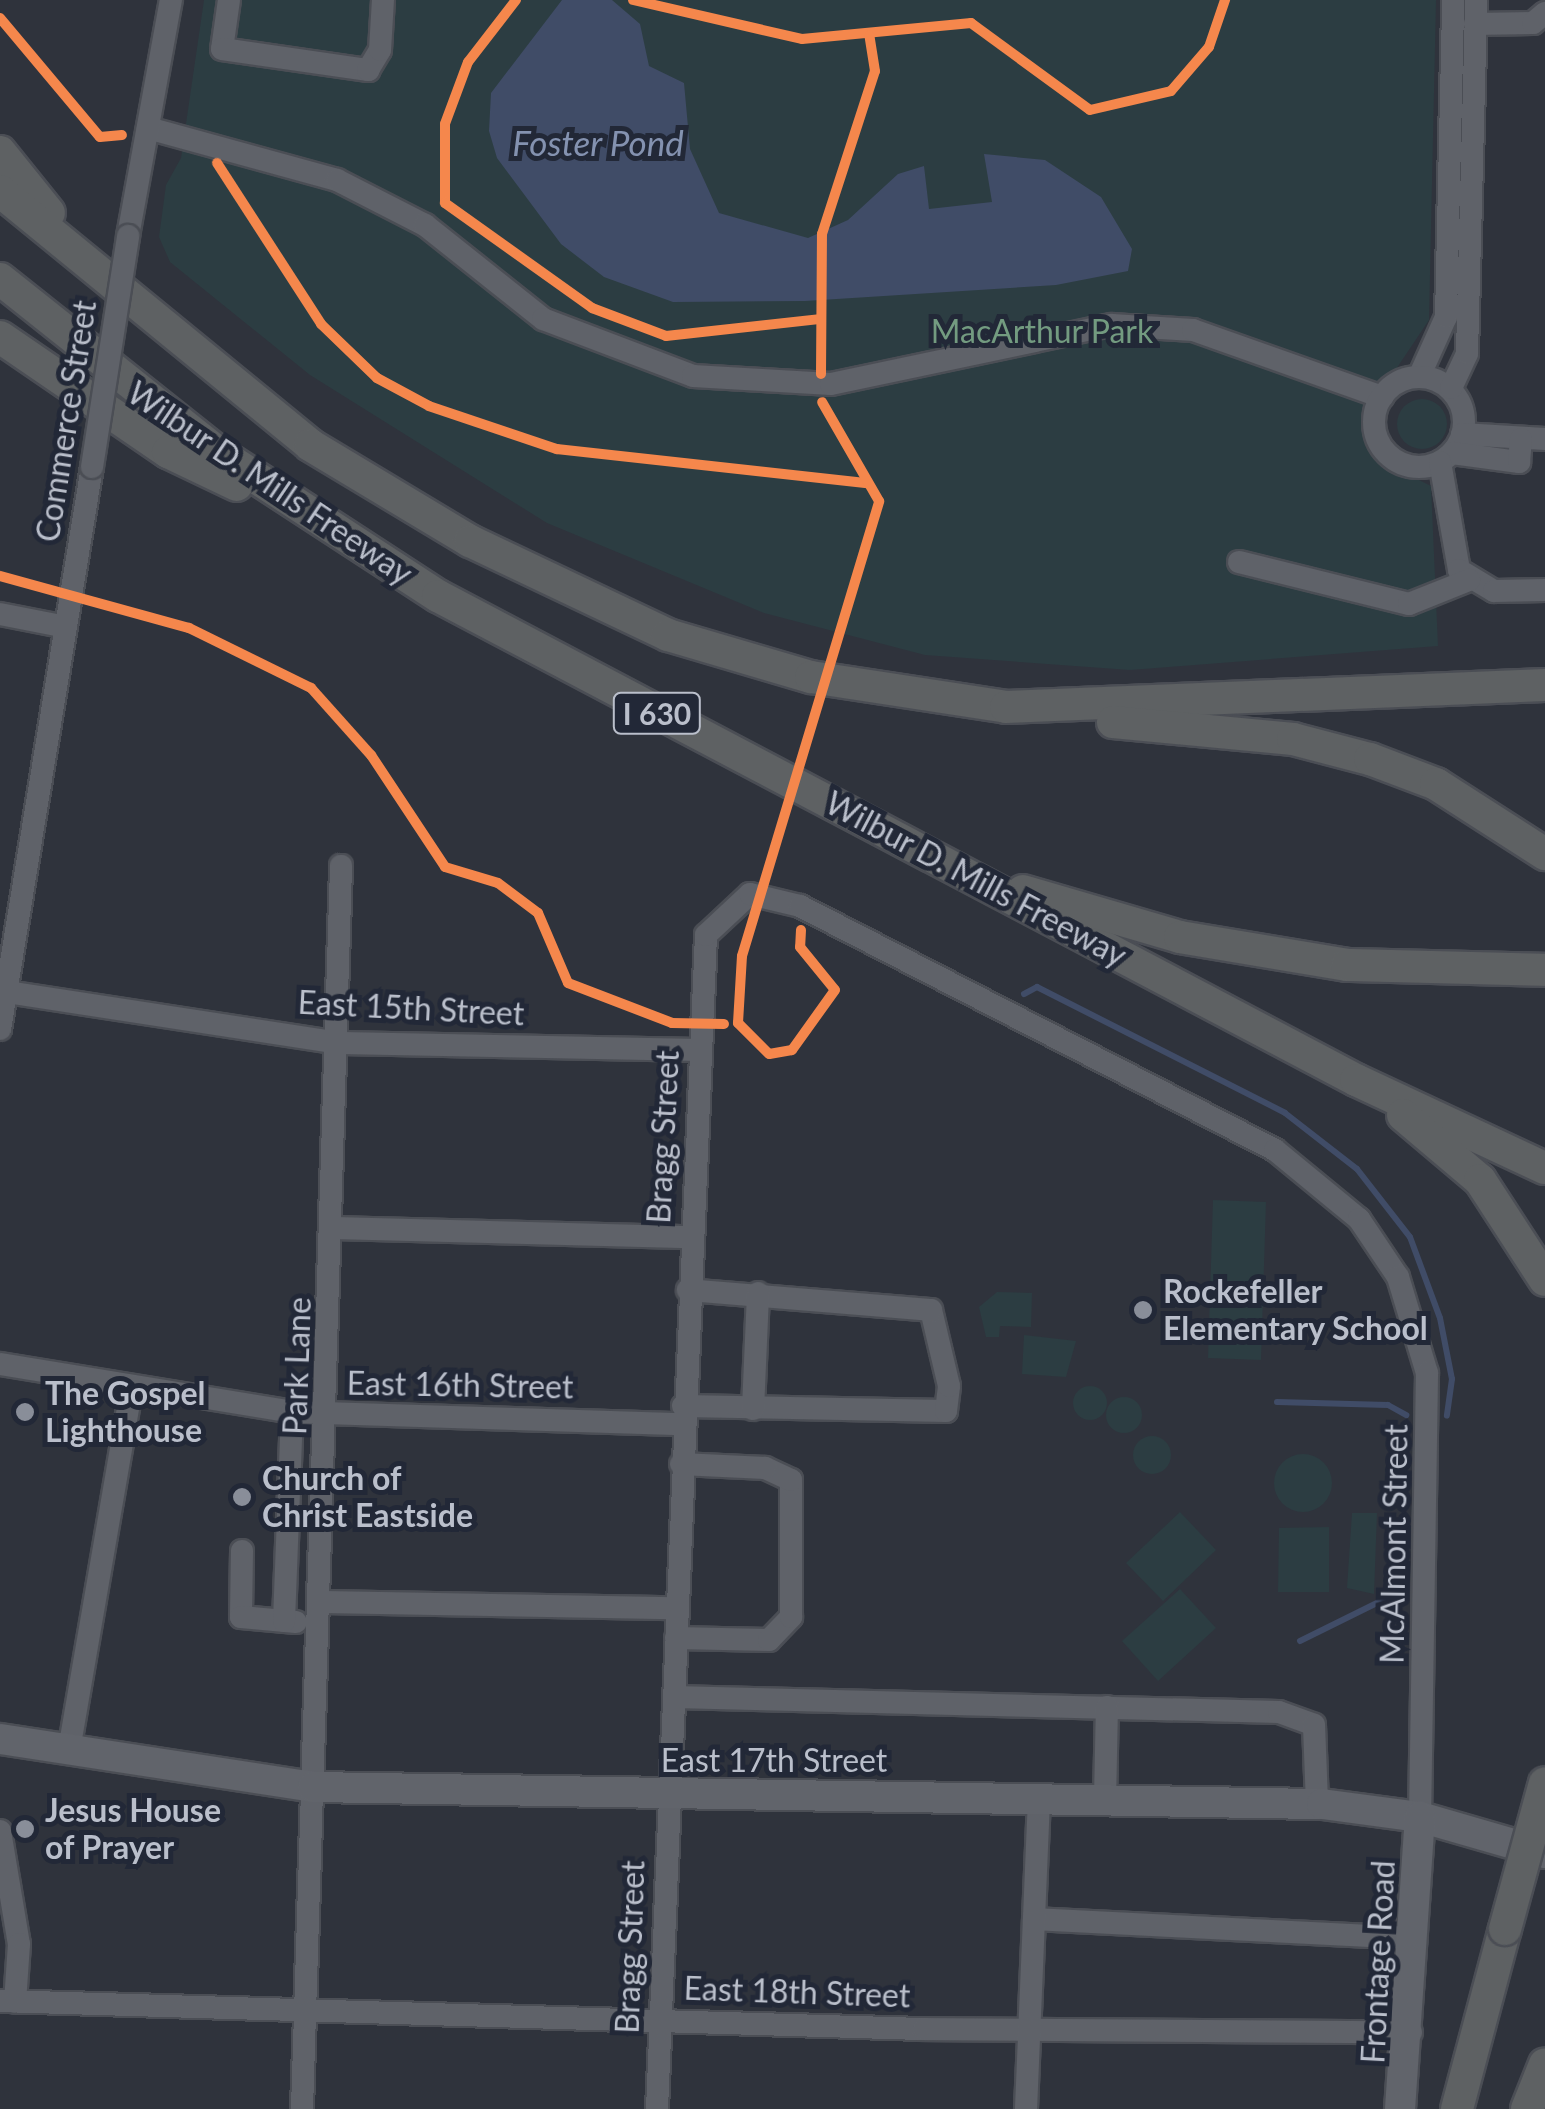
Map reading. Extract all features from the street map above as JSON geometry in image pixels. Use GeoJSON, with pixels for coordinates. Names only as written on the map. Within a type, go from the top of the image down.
{"type":"FeatureCollection","features":[{"type":"Feature","properties":{"kind":"highway"},"geometry":{"type":"LineString","coordinates":[[0,152],[99,276]]}},
{"type":"Feature","properties":{"kind":"highway","name":"Wilbur D. Mills Freeway"},"geometry":{"type":"LineString","coordinates":[[0,190],[99,276],[310,445],[553,583],[668,635],[811,677],[1006,708],[1409,687]]}},
{"type":"Feature","properties":{"kind":"highway","name":"Wilbur D. Mills Freeway"},"geometry":{"type":"LineString","coordinates":[[0,279],[100,366],[330,530],[438,596],[1356,1080]]}},
{"type":"Feature","properties":{"kind":"highway"},"geometry":{"type":"LineString","coordinates":[[0,337],[168,452],[330,530]]}},
{"type":"Feature","properties":{"kind":"highway"},"geometry":{"type":"LineString","coordinates":[[1409,687],[1545,666]]}},
{"type":"Feature","properties":{"kind":"highway"},"geometry":{"type":"LineString","coordinates":[[1409,687],[1545,684]]}},
{"type":"Feature","properties":{"kind":"highway"},"geometry":{"type":"LineString","coordinates":[[1006,708],[1293,739],[1370,759],[1436,784],[1545,854]]}},
{"type":"Feature","properties":{"kind":"highway"},"geometry":{"type":"LineString","coordinates":[[971,876],[1250,950],[1346,966],[1545,970]]}},
{"type":"Feature","properties":{"kind":"highway"},"geometry":{"type":"LineString","coordinates":[[1356,1080],[1545,1168]]}},
{"type":"Feature","properties":{"kind":"highway"},"geometry":{"type":"LineString","coordinates":[[1356,1080],[1480,1180],[1545,1280]]}},
{"type":"Feature","properties":{"kind":"highway"},"geometry":{"type":"LineString","coordinates":[[1457,2109],[1545,1783]]}},
{"type":"Feature","properties":{"kind":"highway"},"geometry":{"type":"LineString","coordinates":[[1526,2109],[1545,2064]]}},
{"type":"Feature","properties":{"kind":"main road","name":"East 17th Street"},"geometry":{"type":"LineString","coordinates":[[0,1739],[313,1787],[1318,1804],[1420,1817],[1545,1853]]}},
{"type":"Feature","properties":{"kind":"main road","name":"Frontage Road"},"geometry":{"type":"LineString","coordinates":[[1400,2109],[1412,2032],[1420,1817]]}},
{"type":"Feature","properties":{"kind":"street","name":"Commerce Street"},"geometry":{"type":"LineString","coordinates":[[0,1029],[3,991],[128,236],[171,0]]}},
{"type":"Feature","properties":{"kind":"street"},"geometry":{"type":"LineString","coordinates":[[229,0],[222,49],[368,70],[380,50],[383,0]]}},
{"type":"Feature","properties":{"kind":"street"},"geometry":{"type":"LineString","coordinates":[[148,128],[337,180],[426,224],[543,319],[692,376],[831,384],[1112,325],[1194,330],[1382,396],[1419,377],[1446,317],[1453,0]]}},
{"type":"Feature","properties":{"kind":"street"},"geometry":{"type":"LineString","coordinates":[[1469,580],[1454,556],[1451,388],[1468,353],[1476,12],[1533,23],[1545,13]]}},
{"type":"Feature","properties":{"kind":"street"},"geometry":{"type":"LineString","coordinates":[[1419,377],[1451,388]]}},
{"type":"Feature","properties":{"kind":"street"},"geometry":{"type":"LineString","coordinates":[[1382,396],[1374,424],[1385,451],[1410,466],[1451,449],[1520,462],[1520,439],[1545,439]]}},
{"type":"Feature","properties":{"kind":"street"},"geometry":{"type":"LineString","coordinates":[[1239,562],[1409,604],[1469,580],[1545,590]]}},
{"type":"Feature","properties":{"kind":"street"},"geometry":{"type":"LineString","coordinates":[[0,614],[66,627]]}},
{"type":"Feature","properties":{"kind":"street","name":"Park Lane"},"geometry":{"type":"LineString","coordinates":[[302,2109],[334,1228],[341,866]]}},
{"type":"Feature","properties":{"kind":"street","name":"Bragg Street"},"geometry":{"type":"LineString","coordinates":[[657,2109],[682,1415],[706,936],[732,903],[771,895],[1275,1150],[1359,1218],[1398,1277]]}},
{"type":"Feature","properties":{"kind":"street","name":"East 15th Street"},"geometry":{"type":"LineString","coordinates":[[3,991],[339,1042],[701,1050]]}},
{"type":"Feature","properties":{"kind":"street"},"geometry":{"type":"LineString","coordinates":[[334,1228],[690,1236]]}},
{"type":"Feature","properties":{"kind":"street","name":"McAlmont Street"},"geometry":{"type":"LineString","coordinates":[[1398,1277],[1421,1340],[1430,1440],[1420,1817]]}},
{"type":"Feature","properties":{"kind":"street"},"geometry":{"type":"LineString","coordinates":[[688,1290],[758,1293],[753,1409]]}},
{"type":"Feature","properties":{"kind":"street","name":"East 16th Street"},"geometry":{"type":"LineString","coordinates":[[0,1364],[292,1412],[328,1414],[946,1411],[949,1386],[931,1310],[758,1293]]}},
{"type":"Feature","properties":{"kind":"street"},"geometry":{"type":"LineString","coordinates":[[69,1750],[132,1386]]}},
{"type":"Feature","properties":{"kind":"street"},"geometry":{"type":"LineString","coordinates":[[284,1621],[292,1412]]}},
{"type":"Feature","properties":{"kind":"street"},"geometry":{"type":"LineString","coordinates":[[676,1638],[769,1640],[791,1617],[790,1480],[765,1468],[680,1464]]}},
{"type":"Feature","properties":{"kind":"street"},"geometry":{"type":"LineString","coordinates":[[242,1551],[240,1617],[284,1621],[320,1613],[677,1608]]}},
{"type":"Feature","properties":{"kind":"street"},"geometry":{"type":"LineString","coordinates":[[674,1697],[1278,1712],[1314,1724],[1318,1804]]}},
{"type":"Feature","properties":{"kind":"street"},"geometry":{"type":"LineString","coordinates":[[1105,1800],[1107,1707]]}},
{"type":"Feature","properties":{"kind":"street"},"geometry":{"type":"LineString","coordinates":[[1026,2109],[1038,1799]]}},
{"type":"Feature","properties":{"kind":"street"},"geometry":{"type":"LineString","coordinates":[[0,1832],[18,1944],[8,2002]]}},
{"type":"Feature","properties":{"kind":"street"},"geometry":{"type":"LineString","coordinates":[[1034,1918],[1414,1938]]}},
{"type":"Feature","properties":{"kind":"street","name":"East 18th Street"},"geometry":{"type":"LineString","coordinates":[[8,2002],[1031,2027],[1412,2032]]}},
{"type":"Feature","properties":{"kind":"green space","name":"MacArthur Park"},"geometry":{"type":"Polygon","coordinates":[[[204,0],[1436,0],[1429,320],[1368,411],[1389,465],[1431,486],[1438,646],[1130,670],[925,655],[764,613],[547,523],[310,375],[170,262],[159,237],[166,185],[181,158],[204,0]]]}},
{"type":"Feature","properties":{"kind":"green space"},"geometry":{"type":"Polygon","coordinates":[[[1422,399],[1439,407],[1447,424],[1439,441],[1422,449],[1405,441],[1397,424],[1405,407],[1422,399]]]}},
{"type":"Feature","properties":{"kind":"green space"},"geometry":{"type":"Polygon","coordinates":[[[1213,1200],[1266,1202],[1261,1360],[1208,1358],[1213,1200]]]}},
{"type":"Feature","properties":{"kind":"green space"},"geometry":{"type":"Polygon","coordinates":[[[997,1292],[1032,1293],[1031,1327],[1000,1326],[999,1337],[986,1337],[979,1307],[997,1292]]]}},
{"type":"Feature","properties":{"kind":"green space"},"geometry":{"type":"Polygon","coordinates":[[[1024,1335],[1076,1341],[1066,1377],[1022,1374],[1024,1335]]]}},
{"type":"Feature","properties":{"kind":"green space"},"geometry":{"type":"Polygon","coordinates":[[[1090,1386],[1102,1391],[1107,1403],[1102,1415],[1090,1420],[1078,1415],[1073,1403],[1078,1391],[1090,1386]]]}},
{"type":"Feature","properties":{"kind":"green space"},"geometry":{"type":"Polygon","coordinates":[[[1124,1397],[1137,1402],[1142,1415],[1137,1428],[1124,1433],[1111,1428],[1106,1415],[1111,1402],[1124,1397]]]}},
{"type":"Feature","properties":{"kind":"green space"},"geometry":{"type":"Polygon","coordinates":[[[1152,1436],[1166,1441],[1171,1455],[1166,1469],[1152,1474],[1138,1469],[1133,1455],[1138,1441],[1152,1436]]]}},
{"type":"Feature","properties":{"kind":"green space"},"geometry":{"type":"Polygon","coordinates":[[[1303,1454],[1323,1463],[1332,1483],[1323,1503],[1303,1512],[1283,1503],[1274,1483],[1283,1463],[1303,1454]]]}},
{"type":"Feature","properties":{"kind":"green space"},"geometry":{"type":"Polygon","coordinates":[[[1180,1512],[1216,1550],[1163,1601],[1126,1563],[1180,1512]]]}},
{"type":"Feature","properties":{"kind":"green space"},"geometry":{"type":"Polygon","coordinates":[[[1352,1513],[1377,1513],[1374,1594],[1347,1588],[1352,1513]]]}},
{"type":"Feature","properties":{"kind":"green space"},"geometry":{"type":"Polygon","coordinates":[[[1329,1527],[1329,1592],[1278,1592],[1279,1528],[1329,1527]]]}},
{"type":"Feature","properties":{"kind":"green space"},"geometry":{"type":"Polygon","coordinates":[[[1180,1589],[1216,1628],[1158,1681],[1122,1641],[1180,1589]]]}},
{"type":"Feature","properties":{"kind":"water","name":"Foster Pond"},"geometry":{"type":"Polygon","coordinates":[[[562,0],[612,0],[640,24],[649,66],[684,83],[690,149],[719,213],[808,238],[848,220],[898,174],[924,166],[929,209],[992,202],[984,154],[1045,160],[1101,197],[1132,249],[1128,271],[1056,285],[805,301],[673,302],[604,277],[561,244],[497,158],[489,131],[491,93],[562,0]]]}},
{"type":"Feature","properties":{"kind":"waterway"},"geometry":{"type":"LineString","coordinates":[[1024,994],[1037,987],[1285,1113],[1357,1169],[1410,1237],[1440,1318],[1452,1379],[1447,1416]]}},
{"type":"Feature","properties":{"kind":"waterway"},"geometry":{"type":"LineString","coordinates":[[1277,1402],[1388,1405],[1406,1415]]}},
{"type":"Feature","properties":{"kind":"waterway"},"geometry":{"type":"LineString","coordinates":[[1300,1641],[1399,1592]]}},
{"type":"Feature","properties":{"kind":"cycle path"},"geometry":{"type":"LineString","coordinates":[[516,0],[468,62],[445,124],[445,203],[592,308],[666,336],[819,319]]}},
{"type":"Feature","properties":{"kind":"cycle path"},"geometry":{"type":"LineString","coordinates":[[633,0],[802,39],[971,23],[1090,110],[1171,91],[1209,47],[1225,0]]}},
{"type":"Feature","properties":{"kind":"cycle path"},"geometry":{"type":"LineString","coordinates":[[0,18],[100,137],[122,135]]}},
{"type":"Feature","properties":{"kind":"cycle path"},"geometry":{"type":"LineString","coordinates":[[821,374],[822,234],[875,71],[869,35]]}},
{"type":"Feature","properties":{"kind":"cycle path"},"geometry":{"type":"LineString","coordinates":[[217,163],[321,324],[377,378],[429,406],[557,449],[867,483]]}},
{"type":"Feature","properties":{"kind":"cycle path"},"geometry":{"type":"LineString","coordinates":[[801,930],[800,947],[835,990],[792,1050],[769,1054],[738,1023],[742,956],[879,501],[822,402]]}},
{"type":"Feature","properties":{"kind":"cycle path"},"geometry":{"type":"LineString","coordinates":[[0,576],[189,628],[311,688],[371,755],[445,867],[498,883],[538,913],[568,983],[672,1023],[724,1024]]}},
{"type":"Feature","properties":{"kind":"place","name":"Rockefeller Elementary School"},"geometry":{"type":"Point","coordinates":[1143,1310]}},
{"type":"Feature","properties":{"kind":"place","name":"The Gospel Lighthouse"},"geometry":{"type":"Point","coordinates":[25,1412]}},
{"type":"Feature","properties":{"kind":"place","name":"Church of Christ Eastside"},"geometry":{"type":"Point","coordinates":[242,1497]}},
{"type":"Feature","properties":{"kind":"place","name":"Jesus House of Prayer"},"geometry":{"type":"Point","coordinates":[25,1829]}}]}
